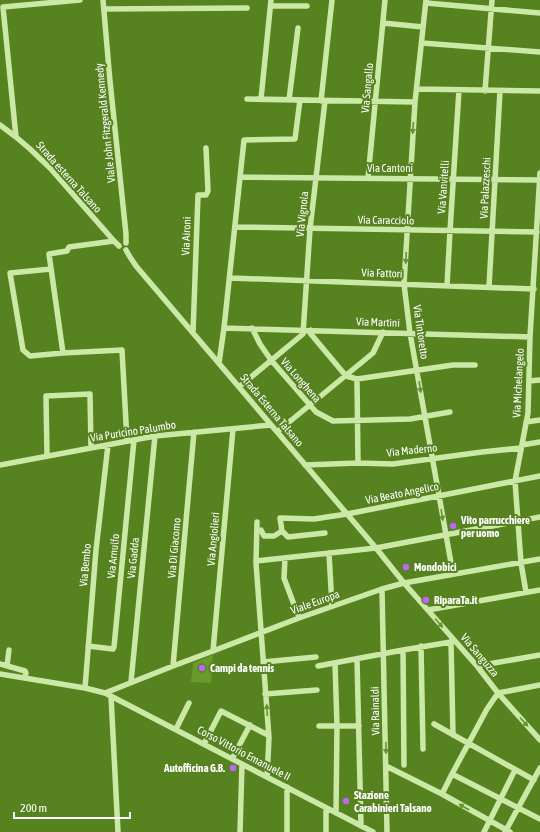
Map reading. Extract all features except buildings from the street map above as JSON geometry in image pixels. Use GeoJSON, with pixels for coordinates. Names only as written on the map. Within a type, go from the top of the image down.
{"type":"FeatureCollection","features":[{"type":"Feature","properties":{"kind":"street"},"geometry":{"type":"LineString","coordinates":[[16,137],[4,7],[80,0]]}},
{"type":"Feature","properties":{"kind":"street","name":"Viale John Fitzgerald Kennedy"},"geometry":{"type":"LineString","coordinates":[[103,0],[126,234],[126,247]]}},
{"type":"Feature","properties":{"kind":"street","name":"Via Vignola"},"geometry":{"type":"LineString","coordinates":[[304,330],[310,229],[332,0]]}},
{"type":"Feature","properties":{"kind":"street","name":"Via Sangallo"},"geometry":{"type":"LineString","coordinates":[[368,178],[386,0]]}},
{"type":"Feature","properties":{"kind":"street"},"geometry":{"type":"LineString","coordinates":[[485,90],[492,0]]}},
{"type":"Feature","properties":{"kind":"street"},"geometry":{"type":"LineString","coordinates":[[426,1],[540,14]]}},
{"type":"Feature","properties":{"kind":"street","name":"Via Tintoretto"},"geometry":{"type":"LineString","coordinates":[[426,1],[415,102],[404,284],[410,333],[424,416],[453,574]]}},
{"type":"Feature","properties":{"kind":"street"},"geometry":{"type":"LineString","coordinates":[[262,99],[271,3],[306,6]]}},
{"type":"Feature","properties":{"kind":"street"},"geometry":{"type":"LineString","coordinates":[[104,9],[247,8]]}},
{"type":"Feature","properties":{"kind":"street"},"geometry":{"type":"LineString","coordinates":[[383,23],[423,27]]}},
{"type":"Feature","properties":{"kind":"street"},"geometry":{"type":"LineString","coordinates":[[289,100],[298,28]]}},
{"type":"Feature","properties":{"kind":"street"},"geometry":{"type":"LineString","coordinates":[[422,43],[540,52]]}},
{"type":"Feature","properties":{"kind":"street"},"geometry":{"type":"LineString","coordinates":[[417,89],[540,91]]}},
{"type":"Feature","properties":{"kind":"street","name":"Via Vanvitelli"},"geometry":{"type":"LineString","coordinates":[[447,286],[459,90]]}},
{"type":"Feature","properties":{"kind":"street","name":"Via Palazzeschi"},"geometry":{"type":"LineString","coordinates":[[489,287],[500,90]]}},
{"type":"Feature","properties":{"kind":"street"},"geometry":{"type":"LineString","coordinates":[[247,99],[415,102]]}},
{"type":"Feature","properties":{"kind":"street"},"geometry":{"type":"LineString","coordinates":[[219,363],[230,278],[244,140],[295,139],[300,100]]}},
{"type":"Feature","properties":{"kind":"street","name":"Strada esterna Talsano"},"geometry":{"type":"LineString","coordinates":[[0,125],[30,148],[50,168],[120,246],[121,250],[124,251],[126,247]]}},
{"type":"Feature","properties":{"kind":"street","name":"Via Aironi"},"geometry":{"type":"LineString","coordinates":[[193,333],[198,195],[206,195],[208,191],[206,148]]}},
{"type":"Feature","properties":{"kind":"street","name":"Via Michelangelo"},"geometry":{"type":"LineString","coordinates":[[526,592],[521,563],[516,481],[528,414],[530,337],[540,173]]}},
{"type":"Feature","properties":{"kind":"street","name":"Via Cantoni"},"geometry":{"type":"LineString","coordinates":[[240,177],[540,180]]}},
{"type":"Feature","properties":{"kind":"street","name":"Via Caracciolo"},"geometry":{"type":"LineString","coordinates":[[235,227],[537,232]]}},
{"type":"Feature","properties":{"kind":"street"},"geometry":{"type":"LineString","coordinates":[[63,353],[49,254],[67,251],[69,247],[114,241]]}},
{"type":"Feature","properties":{"kind":"street","name":"Strada Esterna Talsano"},"geometry":{"type":"LineString","coordinates":[[126,247],[136,266],[306,465],[404,583]]}},
{"type":"Feature","properties":{"kind":"street"},"geometry":{"type":"LineString","coordinates":[[51,269],[10,273],[23,350],[30,356],[122,350],[127,441]]}},
{"type":"Feature","properties":{"kind":"street","name":"Via Fattori"},"geometry":{"type":"LineString","coordinates":[[230,278],[534,289]]}},
{"type":"Feature","properties":{"kind":"street","name":"Via Martini"},"geometry":{"type":"LineString","coordinates":[[224,328],[530,337]]}},
{"type":"Feature","properties":{"kind":"street","name":"Via Longhena"},"geometry":{"type":"LineString","coordinates":[[252,328],[260,344],[271,360],[316,412],[333,421],[410,419],[450,412]]}},
{"type":"Feature","properties":{"kind":"street"},"geometry":{"type":"LineString","coordinates":[[239,387],[303,334],[304,330]]}},
{"type":"Feature","properties":{"kind":"street"},"geometry":{"type":"LineString","coordinates":[[310,330],[310,334],[346,376],[357,379],[453,365],[475,366]]}},
{"type":"Feature","properties":{"kind":"street"},"geometry":{"type":"LineString","coordinates":[[277,432],[373,354],[383,332]]}},
{"type":"Feature","properties":{"kind":"street"},"geometry":{"type":"LineString","coordinates":[[357,379],[358,463]]}},
{"type":"Feature","properties":{"kind":"street"},"geometry":{"type":"LineString","coordinates":[[529,381],[540,380]]}},
{"type":"Feature","properties":{"kind":"street"},"geometry":{"type":"LineString","coordinates":[[47,456],[46,396],[90,394],[91,448]]}},
{"type":"Feature","properties":{"kind":"street"},"geometry":{"type":"LineString","coordinates":[[526,422],[540,420]]}},
{"type":"Feature","properties":{"kind":"street","name":"Via Puricino Palumbo"},"geometry":{"type":"LineString","coordinates":[[0,464],[155,436],[271,425]]}},
{"type":"Feature","properties":{"kind":"street","name":"Via Angiolieri"},"geometry":{"type":"LineString","coordinates":[[213,651],[233,429]]}},
{"type":"Feature","properties":{"kind":"street","name":"Via Di Giacomo"},"geometry":{"type":"LineString","coordinates":[[173,666],[194,432]]}},
{"type":"Feature","properties":{"kind":"street","name":"Via Gadda"},"geometry":{"type":"LineString","coordinates":[[131,682],[155,436]]}},
{"type":"Feature","properties":{"kind":"street","name":"Via Arnulfo"},"geometry":{"type":"LineString","coordinates":[[88,646],[113,649],[114,647],[134,440]]}},
{"type":"Feature","properties":{"kind":"street","name":"Via Maderno"},"geometry":{"type":"LineString","coordinates":[[306,465],[358,463],[393,464],[521,447],[540,442]]}},
{"type":"Feature","properties":{"kind":"street","name":"Via Bembo"},"geometry":{"type":"LineString","coordinates":[[85,688],[96,550],[108,445]]}},
{"type":"Feature","properties":{"kind":"street","name":"Via Beato Angelico"},"geometry":{"type":"LineString","coordinates":[[282,531],[280,518],[314,519],[347,514],[540,476]]}},
{"type":"Feature","properties":{"kind":"street"},"geometry":{"type":"LineString","coordinates":[[256,561],[376,548],[540,517]]}},
{"type":"Feature","properties":{"kind":"street"},"geometry":{"type":"LineString","coordinates":[[257,522],[256,561],[268,735],[267,777]]}},
{"type":"Feature","properties":{"kind":"street"},"geometry":{"type":"LineString","coordinates":[[261,530],[264,536],[274,536],[282,531],[288,537],[326,533]]}},
{"type":"Feature","properties":{"kind":"street"},"geometry":{"type":"LineString","coordinates":[[329,553],[332,606]]}},
{"type":"Feature","properties":{"kind":"street"},"geometry":{"type":"LineString","coordinates":[[286,558],[284,578],[299,618]]}},
{"type":"Feature","properties":{"kind":"street","name":"Viale Europa"},"geometry":{"type":"LineString","coordinates":[[105,692],[299,618],[382,589],[404,583],[540,559]]}},
{"type":"Feature","properties":{"kind":"street","name":"Via Sanguzza"},"geometry":{"type":"LineString","coordinates":[[404,583],[540,740]]}},
{"type":"Feature","properties":{"kind":"street","name":"Via Rainaldi"},"geometry":{"type":"LineString","coordinates":[[382,589],[387,832]]}},
{"type":"Feature","properties":{"kind":"street"},"geometry":{"type":"LineString","coordinates":[[428,610],[540,590]]}},
{"type":"Feature","properties":{"kind":"street"},"geometry":{"type":"LineString","coordinates":[[318,666],[452,640],[453,735]]}},
{"type":"Feature","properties":{"kind":"street"},"geometry":{"type":"LineString","coordinates":[[422,646],[423,749]]}},
{"type":"Feature","properties":{"kind":"street"},"geometry":{"type":"LineString","coordinates":[[7,666],[9,650]]}},
{"type":"Feature","properties":{"kind":"street"},"geometry":{"type":"LineString","coordinates":[[403,650],[404,765]]}},
{"type":"Feature","properties":{"kind":"street"},"geometry":{"type":"LineString","coordinates":[[477,666],[540,655]]}},
{"type":"Feature","properties":{"kind":"street"},"geometry":{"type":"LineString","coordinates":[[263,662],[316,657]]}},
{"type":"Feature","properties":{"kind":"street"},"geometry":{"type":"LineString","coordinates":[[357,658],[361,826]]}},
{"type":"Feature","properties":{"kind":"street"},"geometry":{"type":"LineString","coordinates":[[335,663],[337,726],[336,813]]}},
{"type":"Feature","properties":{"kind":"street"},"geometry":{"type":"LineString","coordinates":[[0,664],[25,671],[25,678]]}},
{"type":"Feature","properties":{"kind":"street"},"geometry":{"type":"LineString","coordinates":[[0,674],[105,692]]}},
{"type":"Feature","properties":{"kind":"street"},"geometry":{"type":"LineString","coordinates":[[442,794],[487,709],[498,692],[540,685]]}},
{"type":"Feature","properties":{"kind":"street"},"geometry":{"type":"LineString","coordinates":[[120,700],[118,697],[118,692],[122,686]]}},
{"type":"Feature","properties":{"kind":"street"},"geometry":{"type":"LineString","coordinates":[[265,694],[317,690]]}},
{"type":"Feature","properties":{"kind":"street","name":"Corso Vittorio Emanuele II"},"geometry":{"type":"LineString","coordinates":[[105,692],[373,832]]}},
{"type":"Feature","properties":{"kind":"street"},"geometry":{"type":"LineString","coordinates":[[111,696],[118,832]]}},
{"type":"Feature","properties":{"kind":"street"},"geometry":{"type":"LineString","coordinates":[[176,729],[189,703]]}},
{"type":"Feature","properties":{"kind":"street"},"geometry":{"type":"LineString","coordinates":[[204,744],[219,709],[268,735]]}},
{"type":"Feature","properties":{"kind":"street"},"geometry":{"type":"LineString","coordinates":[[434,724],[534,780]]}},
{"type":"Feature","properties":{"kind":"street"},"geometry":{"type":"LineString","coordinates":[[232,759],[250,725]]}},
{"type":"Feature","properties":{"kind":"street"},"geometry":{"type":"LineString","coordinates":[[319,726],[359,726]]}},
{"type":"Feature","properties":{"kind":"street"},"geometry":{"type":"LineString","coordinates":[[240,832],[242,764]]}},
{"type":"Feature","properties":{"kind":"street"},"geometry":{"type":"LineString","coordinates":[[386,766],[442,794],[507,831],[540,768]]}},
{"type":"Feature","properties":{"kind":"street"},"geometry":{"type":"LineString","coordinates":[[484,832],[515,770]]}},
{"type":"Feature","properties":{"kind":"street"},"geometry":{"type":"LineString","coordinates":[[452,774],[540,819]]}},
{"type":"Feature","properties":{"kind":"street"},"geometry":{"type":"LineString","coordinates":[[286,832],[287,787]]}},
{"type":"Feature","properties":{"kind":"street"},"geometry":{"type":"LineString","coordinates":[[326,808],[326,832]]}},
{"type":"Feature","properties":{"kind":"green space","name":"Campi da tennis"},"geometry":{"type":"Polygon","coordinates":[[[213,655],[211,683],[191,682],[193,663],[213,655]]]}},
{"type":"Feature","properties":{"kind":"place","name":"Vito parrucchiere per uomo"},"geometry":{"type":"Point","coordinates":[453,526]}},
{"type":"Feature","properties":{"kind":"place","name":"Mondobici"},"geometry":{"type":"Point","coordinates":[406,567]}},
{"type":"Feature","properties":{"kind":"place","name":"RiparaTa.it"},"geometry":{"type":"Point","coordinates":[426,600]}},
{"type":"Feature","properties":{"kind":"place","name":"Campi da tennis"},"geometry":{"type":"Point","coordinates":[202,668]}},
{"type":"Feature","properties":{"kind":"place","name":"Autofficina G.B."},"geometry":{"type":"Point","coordinates":[233,768]}},
{"type":"Feature","properties":{"kind":"place","name":"Stazione Carabinieri Talsano"},"geometry":{"type":"Point","coordinates":[346,801]}}]}
